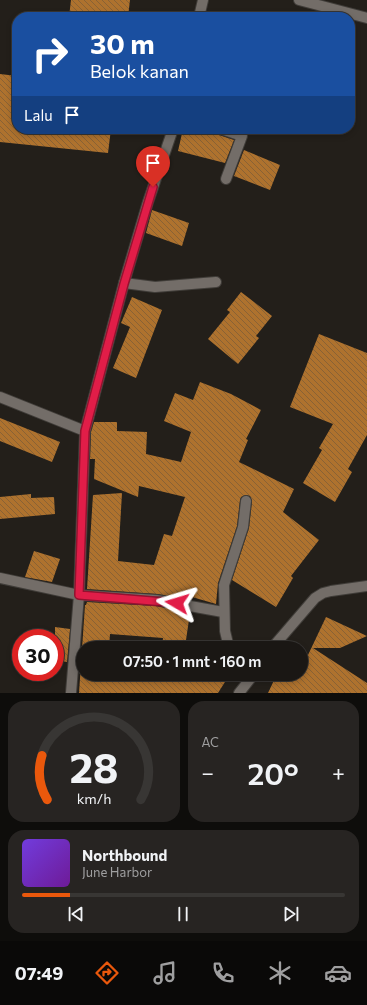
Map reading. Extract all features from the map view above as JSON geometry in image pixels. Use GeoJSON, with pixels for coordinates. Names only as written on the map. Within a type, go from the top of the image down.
{"type":"FeatureCollection","features":[{"type":"Feature","properties":{"kind":"street"},"geometry":{"type":"LineString","coordinates":[[200,12],[203,0]]}},
{"type":"Feature","properties":{"kind":"street"},"geometry":{"type":"LineString","coordinates":[[299,0],[344,12]]}},
{"type":"Feature","properties":{"kind":"street"},"geometry":{"type":"LineString","coordinates":[[355,15],[367,18]]}},
{"type":"Feature","properties":{"kind":"street"},"geometry":{"type":"LineString","coordinates":[[71,693],[79,595],[85,431],[124,284],[148,202],[171,134]]}},
{"type":"Feature","properties":{"kind":"street"},"geometry":{"type":"LineString","coordinates":[[226,179],[242,136],[236,134]]}},
{"type":"Feature","properties":{"kind":"street"},"geometry":{"type":"LineString","coordinates":[[124,284],[155,287],[216,282]]}},
{"type":"Feature","properties":{"kind":"street"},"geometry":{"type":"LineString","coordinates":[[0,397],[85,431]]}},
{"type":"Feature","properties":{"kind":"street"},"geometry":{"type":"LineString","coordinates":[[227,641],[223,612],[224,585],[243,527],[246,501]]}},
{"type":"Feature","properties":{"kind":"street"},"geometry":{"type":"LineString","coordinates":[[0,578],[79,595],[157,600],[223,612]]}},
{"type":"Feature","properties":{"kind":"street"},"geometry":{"type":"LineString","coordinates":[[278,641],[315,598],[324,593],[367,586]]}},
{"type":"Feature","properties":{"kind":"street"},"geometry":{"type":"LineString","coordinates":[[239,693],[245,681]]}},
{"type":"Feature","properties":{"kind":"building"},"geometry":{"type":"Polygon","coordinates":[[[71,0],[130,0],[129,12],[70,12],[71,0]]]}},
{"type":"Feature","properties":{"kind":"building"},"geometry":{"type":"Polygon","coordinates":[[[0,74],[12,75],[12,134],[110,134],[108,153],[0,142],[0,74]]]}},
{"type":"Feature","properties":{"kind":"building"},"geometry":{"type":"Polygon","coordinates":[[[182,134],[218,134],[234,140],[225,163],[178,151],[182,134]]]}},
{"type":"Feature","properties":{"kind":"building"},"geometry":{"type":"Polygon","coordinates":[[[244,150],[280,165],[270,190],[234,176],[244,150]]]}},
{"type":"Feature","properties":{"kind":"building"},"geometry":{"type":"Polygon","coordinates":[[[152,210],[189,223],[182,246],[146,233],[152,210]]]}},
{"type":"Feature","properties":{"kind":"building"},"geometry":{"type":"Polygon","coordinates":[[[241,292],[272,316],[256,336],[259,338],[238,364],[208,339],[230,312],[227,310],[241,292]]]}},
{"type":"Feature","properties":{"kind":"building"},"geometry":{"type":"Polygon","coordinates":[[[132,297],[162,310],[136,378],[113,368],[130,327],[121,323],[132,297]]]}},
{"type":"Feature","properties":{"kind":"building"},"geometry":{"type":"Polygon","coordinates":[[[319,334],[367,353],[367,435],[348,469],[352,472],[335,502],[303,483],[322,450],[319,448],[333,424],[290,407],[319,334]]]}},
{"type":"Feature","properties":{"kind":"building"},"geometry":{"type":"Polygon","coordinates":[[[200,382],[231,394],[261,410],[246,439],[248,440],[239,462],[294,489],[283,512],[319,540],[291,576],[293,578],[276,607],[232,580],[249,528],[252,501],[250,496],[246,495],[241,497],[240,500],[237,526],[218,583],[216,604],[192,597],[191,600],[157,594],[87,589],[93,495],[122,493],[118,561],[154,565],[164,534],[172,536],[185,497],[139,486],[138,497],[94,479],[95,459],[90,459],[91,432],[94,422],[117,422],[117,431],[147,432],[146,454],[181,462],[191,432],[164,421],[175,393],[193,400],[200,382]]]}},
{"type":"Feature","properties":{"kind":"building"},"geometry":{"type":"Polygon","coordinates":[[[0,418],[60,442],[52,462],[0,441],[0,418]]]}},
{"type":"Feature","properties":{"kind":"building"},"geometry":{"type":"Polygon","coordinates":[[[31,494],[31,498],[54,497],[55,514],[0,519],[0,497],[31,494]]]}},
{"type":"Feature","properties":{"kind":"building"},"geometry":{"type":"Polygon","coordinates":[[[34,551],[60,559],[52,582],[25,577],[34,551]]]}},
{"type":"Feature","properties":{"kind":"building"},"geometry":{"type":"Polygon","coordinates":[[[87,602],[156,606],[190,613],[186,640],[188,641],[163,641],[163,638],[110,634],[110,641],[83,641],[87,602]]]}},
{"type":"Feature","properties":{"kind":"building"},"geometry":{"type":"Polygon","coordinates":[[[326,617],[367,636],[340,648],[313,648],[367,683],[367,693],[268,693],[274,681],[308,681],[308,655],[326,617]]]}},
{"type":"Feature","properties":{"kind":"building"},"geometry":{"type":"Polygon","coordinates":[[[55,627],[70,629],[67,662],[64,662],[64,629],[55,629],[55,627]]]}},
{"type":"Feature","properties":{"kind":"building"},"geometry":{"type":"Polygon","coordinates":[[[80,681],[226,681],[218,693],[79,693],[80,681]]]}},
{"type":"Feature","properties":{"kind":"route"},"geometry":{"type":"LineString","coordinates":[[153,187],[124,284],[85,431],[79,595],[157,600],[177,603]]}}]}
